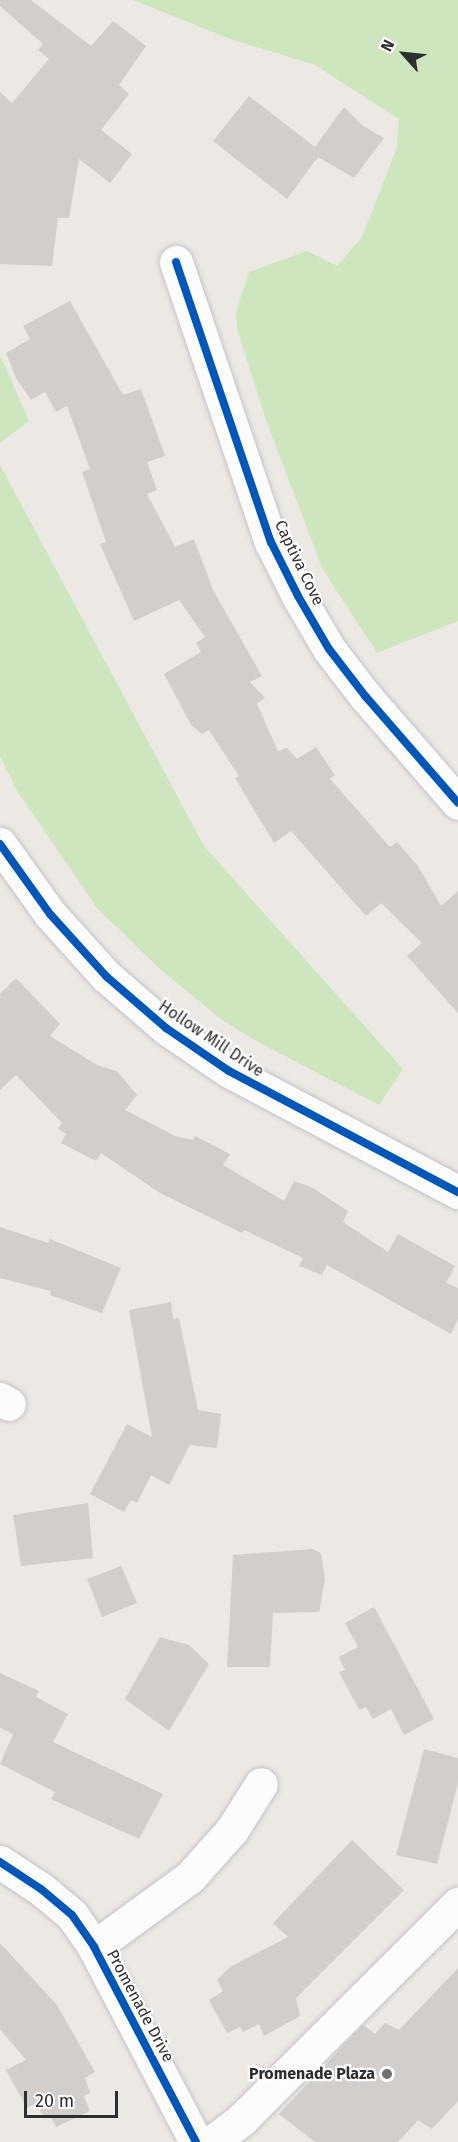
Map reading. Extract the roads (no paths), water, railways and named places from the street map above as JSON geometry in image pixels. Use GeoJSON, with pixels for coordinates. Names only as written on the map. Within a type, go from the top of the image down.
{"type":"FeatureCollection","features":[{"type":"Feature","properties":{"kind":"street","name":"Captiva Cove"},"geometry":{"type":"LineString","coordinates":[[176,262],[271,542],[298,596],[329,649],[458,803]]}},
{"type":"Feature","properties":{"kind":"street","name":"Hollow Mill Drive"},"geometry":{"type":"LineString","coordinates":[[0,844],[50,914],[107,976],[166,1028],[229,1071],[458,1192]]}},
{"type":"Feature","properties":{"kind":"street"},"geometry":{"type":"LineString","coordinates":[[93,1947],[190,1877],[232,1830],[261,1784]]}},
{"type":"Feature","properties":{"kind":"street","name":"Promenade Drive"},"geometry":{"type":"LineString","coordinates":[[0,1862],[41,1888],[72,1915],[93,1947],[196,2142]]}},
{"type":"Feature","properties":{"kind":"street"},"geometry":{"type":"LineString","coordinates":[[212,2142],[242,2119],[458,1904]]}},
{"type":"Feature","properties":{"kind":"place","name":"Promenade Plaza"},"geometry":{"type":"Point","coordinates":[387,2074]}}]}
